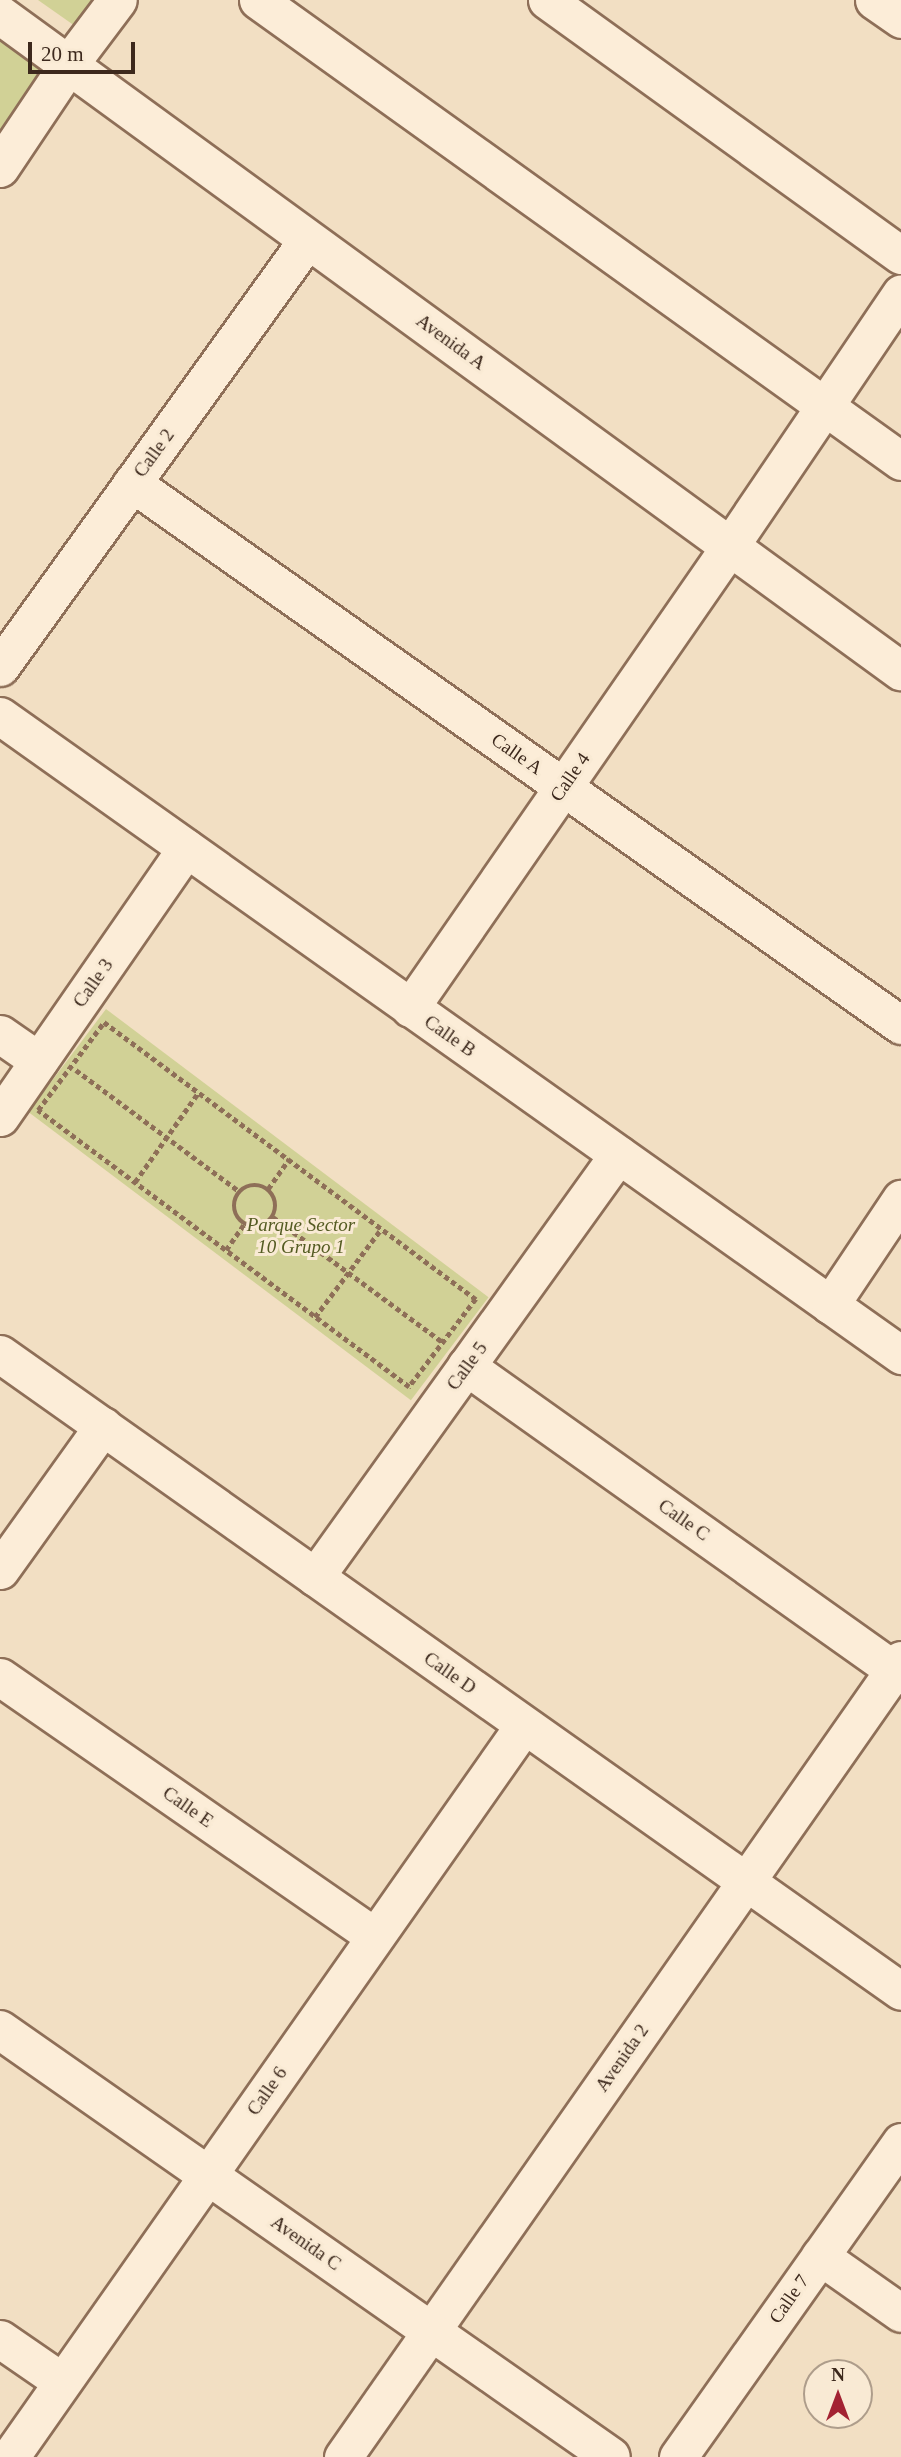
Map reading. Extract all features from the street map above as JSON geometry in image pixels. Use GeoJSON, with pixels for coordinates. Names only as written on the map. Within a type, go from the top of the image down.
{"type":"FeatureCollection","features":[{"type":"Feature","properties":{"kind":"street"},"geometry":{"type":"LineString","coordinates":[[0,168],[69,65],[118,0]]}},
{"type":"Feature","properties":{"kind":"street"},"geometry":{"type":"LineString","coordinates":[[258,0],[901,461]]}},
{"type":"Feature","properties":{"kind":"street"},"geometry":{"type":"LineString","coordinates":[[547,0],[901,255]]}},
{"type":"Feature","properties":{"kind":"street"},"geometry":{"type":"LineString","coordinates":[[874,0],[901,19]]}},
{"type":"Feature","properties":{"kind":"street","name":"Avenida A"},"geometry":{"type":"LineString","coordinates":[[0,15],[901,671]]}},
{"type":"Feature","properties":{"kind":"street","name":"Calle 2"},"geometry":{"type":"LineString","coordinates":[[0,667],[308,239]]}},
{"type":"Feature","properties":{"kind":"street","name":"Calle 4"},"geometry":{"type":"LineString","coordinates":[[410,1007],[730,546],[901,293]]}},
{"type":"Feature","properties":{"kind":"street","name":"Calle A"},"geometry":{"type":"LineString","coordinates":[[132,483],[901,1026]]}},
{"type":"Feature","properties":{"kind":"street","name":"Calle B"},"geometry":{"type":"LineString","coordinates":[[0,716],[901,1356]]}},
{"type":"Feature","properties":{"kind":"street","name":"Calle 3"},"geometry":{"type":"LineString","coordinates":[[0,1117],[52,1059],[186,848]]}},
{"type":"Feature","properties":{"kind":"street"},"geometry":{"type":"LineString","coordinates":[[0,1034],[52,1059]]}},
{"type":"Feature","properties":{"kind":"street","name":"Calle 5"},"geometry":{"type":"LineString","coordinates":[[315,1577],[460,1357],[618,1155]]}},
{"type":"Feature","properties":{"kind":"street"},"geometry":{"type":"LineString","coordinates":[[830,1305],[901,1199]]}},
{"type":"Feature","properties":{"kind":"street","name":"Calle D"},"geometry":{"type":"LineString","coordinates":[[0,1354],[901,1991]]}},
{"type":"Feature","properties":{"kind":"street","name":"Calle C"},"geometry":{"type":"LineString","coordinates":[[460,1357],[899,1668]]}},
{"type":"Feature","properties":{"kind":"street"},"geometry":{"type":"LineString","coordinates":[[0,1570],[103,1426]]}},
{"type":"Feature","properties":{"kind":"street","name":"Avenida 2"},"geometry":{"type":"LineString","coordinates":[[343,2457],[745,1881],[899,1668]]}},
{"type":"Feature","properties":{"kind":"street","name":"Calle E"},"geometry":{"type":"LineString","coordinates":[[0,1677],[375,1937]]}},
{"type":"Feature","properties":{"kind":"street","name":"Calle 6"},"geometry":{"type":"LineString","coordinates":[[10,2457],[524,1725]]}},
{"type":"Feature","properties":{"kind":"street","name":"Avenida C"},"geometry":{"type":"LineString","coordinates":[[0,2030],[611,2457]]}},
{"type":"Feature","properties":{"kind":"street","name":"Calle 7"},"geometry":{"type":"LineString","coordinates":[[678,2457],[901,2142]]}},
{"type":"Feature","properties":{"kind":"street"},"geometry":{"type":"LineString","coordinates":[[820,2256],[901,2313]]}},
{"type":"Feature","properties":{"kind":"street"},"geometry":{"type":"LineString","coordinates":[[0,2339],[61,2381]]}},
{"type":"Feature","properties":{"kind":"path"},"geometry":{"type":"LineString","coordinates":[[104,1022],[198,1093],[476,1299],[460,1357],[410,1387],[38,1110],[52,1059],[104,1022]]}},
{"type":"Feature","properties":{"kind":"path"},"geometry":{"type":"LineString","coordinates":[[52,1059],[239,1191]]}},
{"type":"Feature","properties":{"kind":"path"},"geometry":{"type":"LineString","coordinates":[[135,1182],[198,1093]]}},
{"type":"Feature","properties":{"kind":"path"},"geometry":{"type":"LineString","coordinates":[[268,1189],[289,1159]]}},
{"type":"Feature","properties":{"kind":"path"},"geometry":{"type":"LineString","coordinates":[[254,1184],[268,1189],[276,1200],[273,1217],[264,1225],[255,1227],[244,1224],[234,1211],[233,1201],[239,1191],[254,1184]]}},
{"type":"Feature","properties":{"kind":"path"},"geometry":{"type":"LineString","coordinates":[[273,1217],[460,1357]]}},
{"type":"Feature","properties":{"kind":"path"},"geometry":{"type":"LineString","coordinates":[[226,1250],[244,1224]]}},
{"type":"Feature","properties":{"kind":"path"},"geometry":{"type":"LineString","coordinates":[[315,1317],[381,1228]]}},
{"type":"Feature","properties":{"kind":"green space"},"geometry":{"type":"Polygon","coordinates":[[[38,0],[93,0],[75,26],[38,0]]]}},
{"type":"Feature","properties":{"kind":"green space"},"geometry":{"type":"Polygon","coordinates":[[[0,32],[47,66],[0,134],[0,32]]]}},
{"type":"Feature","properties":{"kind":"green space","name":"Parque Sector 10 Grupo 1"},"geometry":{"type":"Polygon","coordinates":[[[106,1009],[489,1297],[411,1400],[28,1112],[106,1009]]]}}]}
